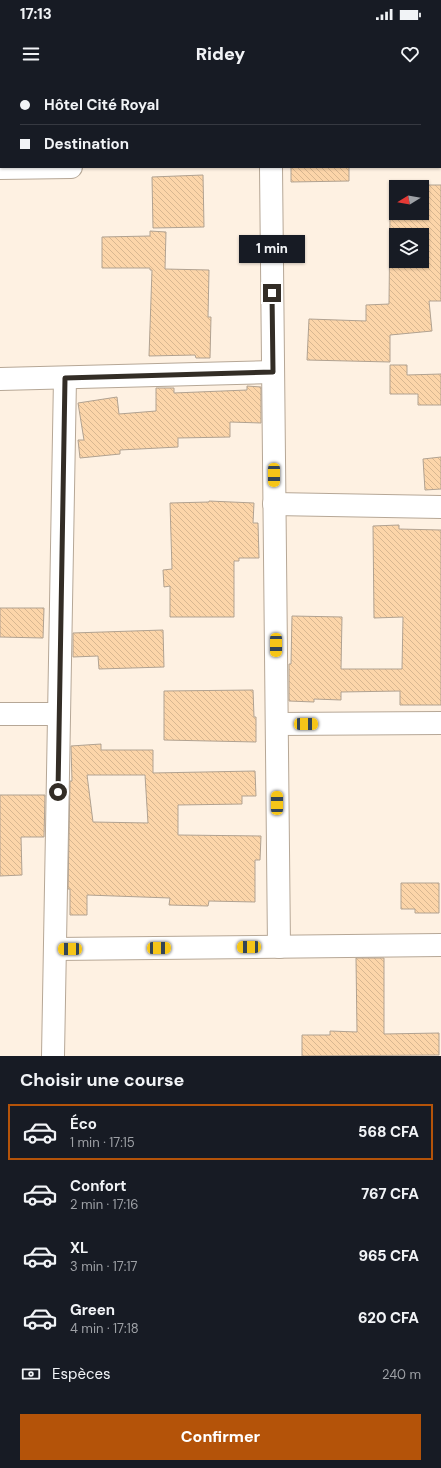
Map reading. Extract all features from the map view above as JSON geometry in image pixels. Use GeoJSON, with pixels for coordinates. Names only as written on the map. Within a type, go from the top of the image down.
{"type":"FeatureCollection","features":[{"type":"Feature","properties":{"kind":"street"},"geometry":{"type":"LineString","coordinates":[[271,168],[279,947]]}},
{"type":"Feature","properties":{"kind":"street"},"geometry":{"type":"LineString","coordinates":[[0,380],[273,372]]}},
{"type":"Feature","properties":{"kind":"street"},"geometry":{"type":"LineString","coordinates":[[53,1056],[65,378]]}},
{"type":"Feature","properties":{"kind":"street"},"geometry":{"type":"LineString","coordinates":[[274,504],[441,507]]}},
{"type":"Feature","properties":{"kind":"street"},"geometry":{"type":"LineString","coordinates":[[0,714],[59,714]]}},
{"type":"Feature","properties":{"kind":"street"},"geometry":{"type":"LineString","coordinates":[[276,724],[441,723]]}},
{"type":"Feature","properties":{"kind":"street"},"geometry":{"type":"LineString","coordinates":[[55,949],[441,945]]}},
{"type":"Feature","properties":{"kind":"building"},"geometry":{"type":"Polygon","coordinates":[[[291,168],[349,168],[349,181],[291,182],[291,168]]]}},
{"type":"Feature","properties":{"kind":"building"},"geometry":{"type":"Polygon","coordinates":[[[203,175],[204,227],[153,228],[152,177],[203,175]]]}},
{"type":"Feature","properties":{"kind":"building"},"geometry":{"type":"Polygon","coordinates":[[[429,185],[441,185],[441,301],[429,301],[432,331],[390,335],[390,362],[307,360],[309,319],[366,321],[366,305],[389,304],[389,268],[429,268],[429,228],[390,228],[390,220],[429,220],[429,185]]]}},
{"type":"Feature","properties":{"kind":"building"},"geometry":{"type":"Polygon","coordinates":[[[150,231],[166,232],[165,269],[209,270],[208,317],[211,317],[210,358],[196,358],[195,355],[149,356],[152,270],[150,270],[150,268],[102,268],[102,237],[150,236],[150,231]]]}},
{"type":"Feature","properties":{"kind":"building"},"geometry":{"type":"Polygon","coordinates":[[[390,365],[407,365],[407,375],[441,374],[441,405],[418,405],[418,394],[390,394],[390,365]]]}},
{"type":"Feature","properties":{"kind":"building"},"geometry":{"type":"Polygon","coordinates":[[[247,386],[261,387],[261,423],[230,422],[230,437],[178,438],[178,447],[120,450],[120,454],[80,458],[78,440],[84,440],[78,403],[117,397],[119,414],[156,411],[156,388],[174,388],[174,393],[247,390],[247,386]]]}},
{"type":"Feature","properties":{"kind":"building"},"geometry":{"type":"Polygon","coordinates":[[[441,457],[441,489],[425,490],[423,459],[441,457]]]}},
{"type":"Feature","properties":{"kind":"building"},"geometry":{"type":"Polygon","coordinates":[[[209,501],[254,503],[253,523],[258,523],[259,558],[239,558],[239,561],[234,561],[234,617],[170,617],[170,586],[164,587],[163,570],[172,569],[170,503],[209,501]]]}},
{"type":"Feature","properties":{"kind":"building"},"geometry":{"type":"Polygon","coordinates":[[[399,525],[399,529],[441,530],[441,705],[400,705],[400,691],[341,692],[341,700],[314,699],[314,702],[289,701],[289,664],[291,664],[292,616],[342,617],[341,669],[402,669],[403,617],[374,618],[373,526],[399,525]]]}},
{"type":"Feature","properties":{"kind":"building"},"geometry":{"type":"Polygon","coordinates":[[[0,608],[44,608],[43,638],[0,637],[0,608]]]}},
{"type":"Feature","properties":{"kind":"building"},"geometry":{"type":"Polygon","coordinates":[[[163,630],[164,667],[99,669],[98,656],[73,657],[73,633],[163,630]]]}},
{"type":"Feature","properties":{"kind":"building"},"geometry":{"type":"Polygon","coordinates":[[[253,690],[254,717],[256,717],[256,742],[164,740],[164,691],[253,690]]]}},
{"type":"Feature","properties":{"kind":"building"},"geometry":{"type":"Polygon","coordinates":[[[101,744],[101,750],[153,750],[153,773],[255,771],[256,796],[242,796],[242,804],[178,805],[178,835],[261,836],[260,860],[255,860],[255,902],[209,901],[208,906],[169,905],[170,898],[87,895],[87,915],[70,915],[70,889],[68,889],[70,781],[72,781],[71,746],[101,744]],[[87,775],[93,822],[148,823],[145,775],[87,775]]]}},
{"type":"Feature","properties":{"kind":"building"},"geometry":{"type":"Polygon","coordinates":[[[0,795],[45,795],[44,837],[21,837],[22,875],[0,876],[0,795]]]}},
{"type":"Feature","properties":{"kind":"building"},"geometry":{"type":"Polygon","coordinates":[[[401,883],[439,883],[439,913],[415,913],[415,909],[401,909],[401,883]]]}},
{"type":"Feature","properties":{"kind":"building"},"geometry":{"type":"Polygon","coordinates":[[[356,958],[384,958],[384,1034],[439,1033],[439,1055],[302,1056],[302,1035],[330,1035],[330,1031],[357,1032],[356,958]]]}},
{"type":"Feature","properties":{"kind":"route"},"geometry":{"type":"LineString","coordinates":[[58,792],[65,378],[273,372],[272,293]]}}]}
